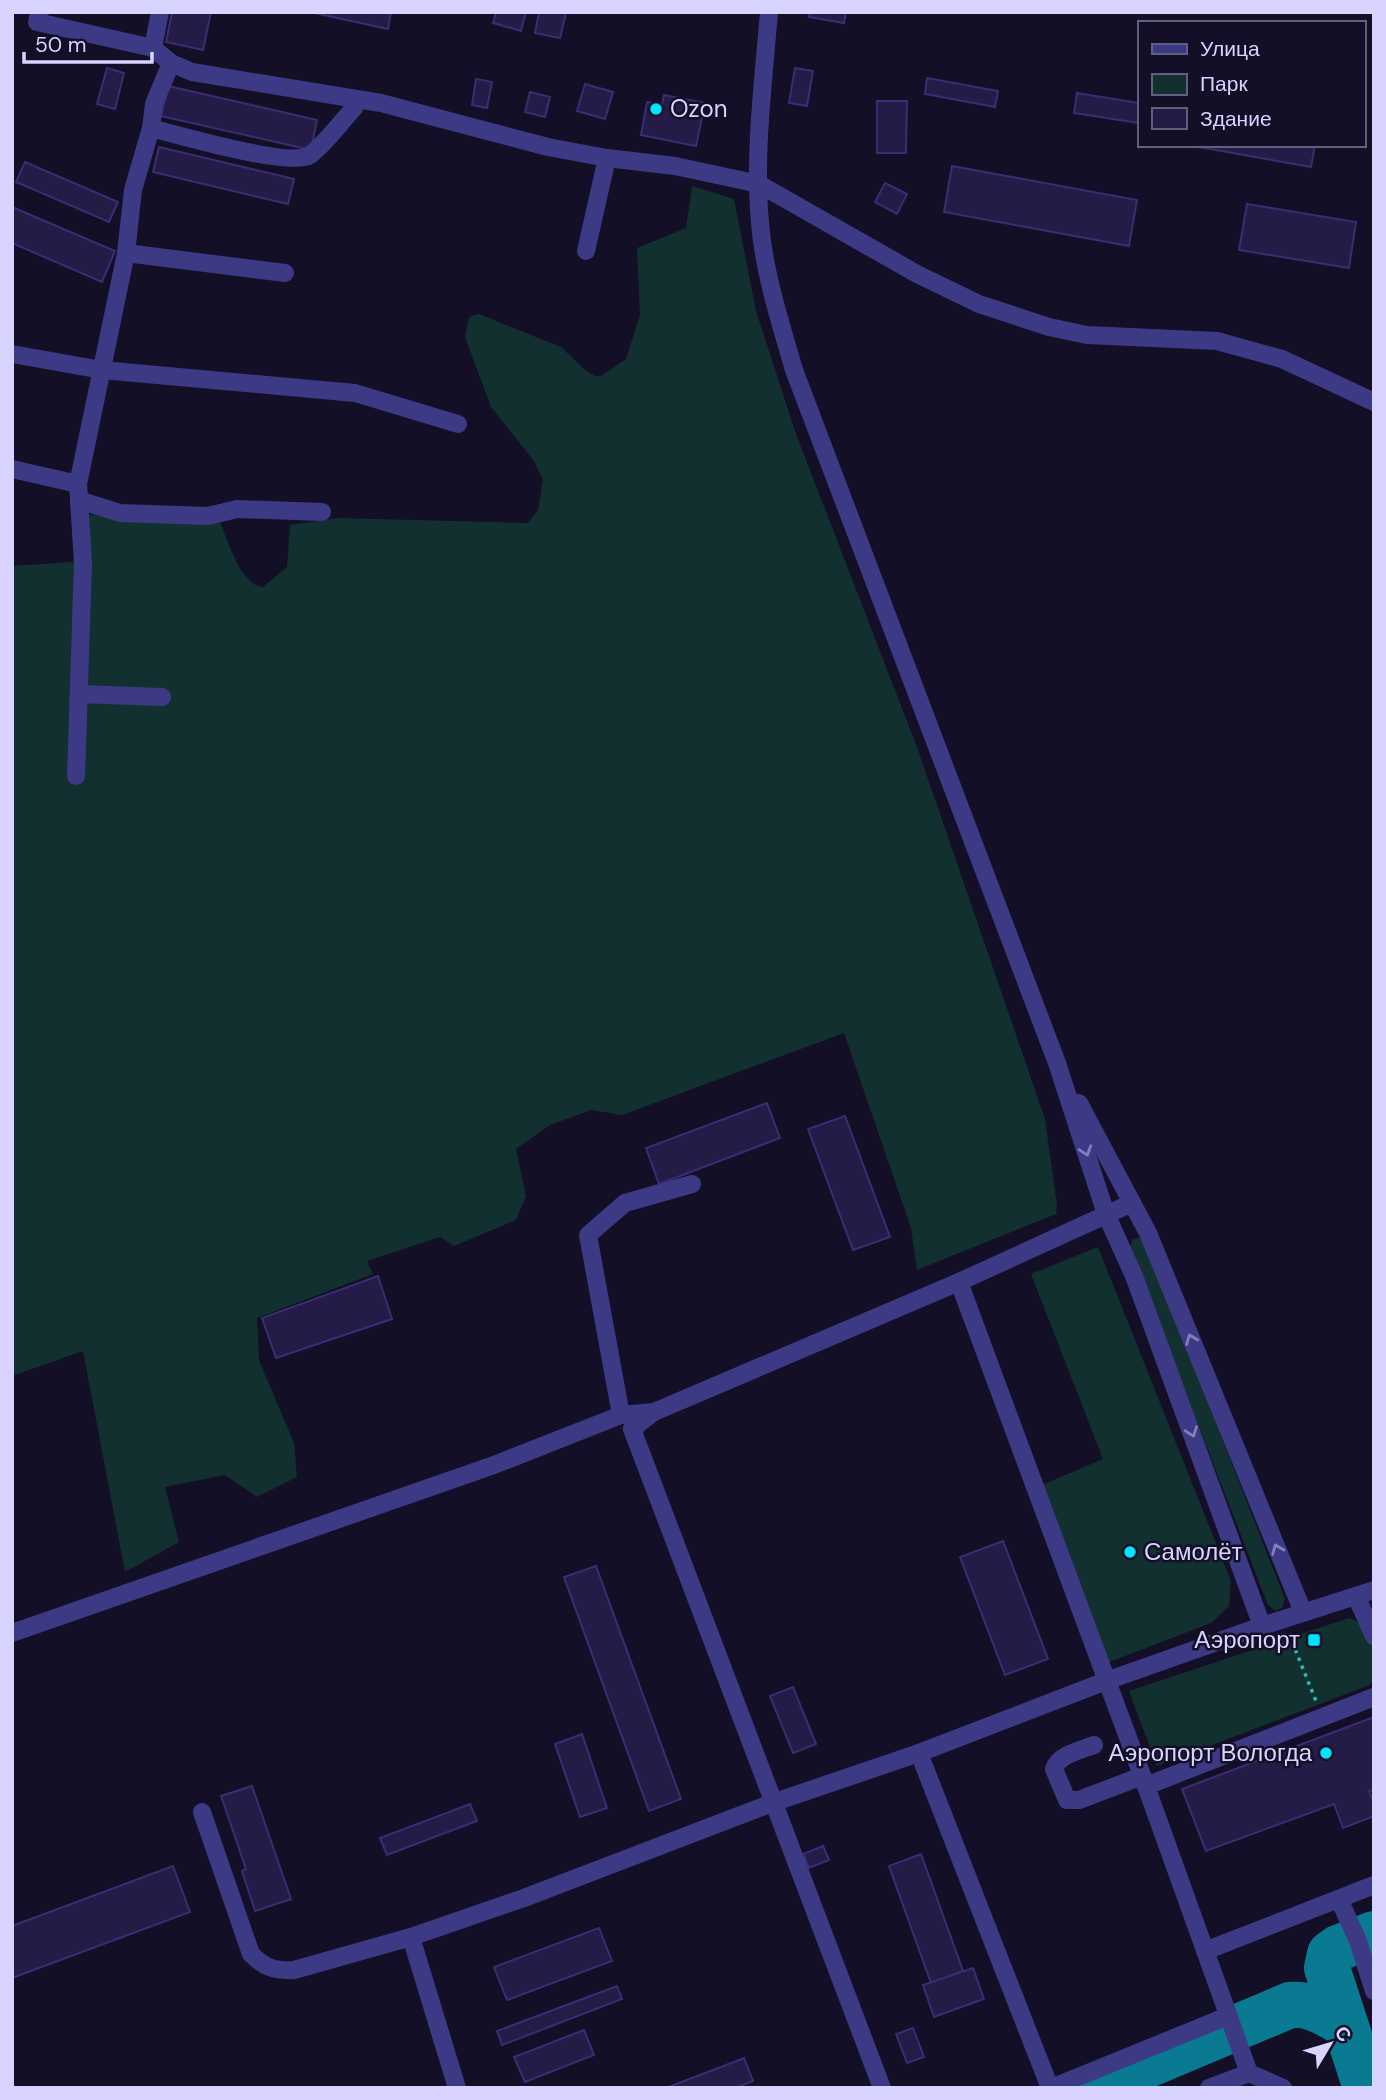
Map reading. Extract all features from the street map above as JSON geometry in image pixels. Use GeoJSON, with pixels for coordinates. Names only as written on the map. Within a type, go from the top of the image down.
{"type":"FeatureCollection","features":[{"type":"Feature","properties":{"kind":"street"},"geometry":{"type":"LineString","coordinates":[[39,12],[37,22],[153,48],[171,64],[192,72],[380,103],[548,147],[607,158],[675,166],[759,184],[917,274],[979,304],[1049,327],[1087,335],[1217,341],[1282,359],[1374,402]]}},
{"type":"Feature","properties":{"kind":"street"},"geometry":{"type":"LineString","coordinates":[[153,48],[160,12]]}},
{"type":"Feature","properties":{"kind":"street"},"geometry":{"type":"LineString","coordinates":[[769,12],[760,127],[762,240],[772,293],[794,370],[1057,1063],[1106,1214],[1135,1276],[1262,1626]]}},
{"type":"Feature","properties":{"kind":"street"},"geometry":{"type":"LineString","coordinates":[[76,776],[83,563],[79,492],[126,253],[133,190],[151,128],[154,104],[171,64]]}},
{"type":"Feature","properties":{"kind":"street"},"geometry":{"type":"LineString","coordinates":[[151,128],[288,160],[308,157],[354,108],[357,99]]}},
{"type":"Feature","properties":{"kind":"street"},"geometry":{"type":"LineString","coordinates":[[586,251],[607,158]]}},
{"type":"Feature","properties":{"kind":"street"},"geometry":{"type":"LineString","coordinates":[[126,253],[285,273]]}},
{"type":"Feature","properties":{"kind":"street"},"geometry":{"type":"LineString","coordinates":[[12,354],[102,370],[355,393],[458,424]]}},
{"type":"Feature","properties":{"kind":"street"},"geometry":{"type":"LineString","coordinates":[[12,469],[79,492],[120,513],[208,516],[237,509],[322,512]]}},
{"type":"Feature","properties":{"kind":"street"},"geometry":{"type":"LineString","coordinates":[[79,694],[162,697]]}},
{"type":"Feature","properties":{"kind":"street"},"geometry":{"type":"LineString","coordinates":[[1057,1063],[1148,1233],[1303,1612]]}},
{"type":"Feature","properties":{"kind":"street"},"geometry":{"type":"LineString","coordinates":[[621,1415],[588,1235],[625,1203],[692,1184]]}},
{"type":"Feature","properties":{"kind":"street"},"geometry":{"type":"LineString","coordinates":[[882,2088],[632,1429],[654,1412],[960,1282],[1132,1203]]}},
{"type":"Feature","properties":{"kind":"street"},"geometry":{"type":"LineString","coordinates":[[960,1282],[1249,2073]]}},
{"type":"Feature","properties":{"kind":"street"},"geometry":{"type":"LineString","coordinates":[[12,1633],[481,1469],[621,1415],[654,1412]]}},
{"type":"Feature","properties":{"kind":"street"},"geometry":{"type":"LineString","coordinates":[[202,1812],[251,1954],[263,1966],[279,1971],[294,1970],[411,1937],[572,1880],[772,1803],[919,1753],[1107,1681],[1374,1590]]}},
{"type":"Feature","properties":{"kind":"street"},"geometry":{"type":"LineString","coordinates":[[1356,1596],[1374,1636]]}},
{"type":"Feature","properties":{"kind":"street"},"geometry":{"type":"LineString","coordinates":[[1094,1745],[1062,1758],[1055,1765],[1054,1769],[1067,1800],[1073,1802],[1144,1781],[1374,1697]]}},
{"type":"Feature","properties":{"kind":"street"},"geometry":{"type":"LineString","coordinates":[[919,1753],[1051,2088],[1228,2016]]}},
{"type":"Feature","properties":{"kind":"street"},"geometry":{"type":"LineString","coordinates":[[1205,1951],[1339,1899],[1372,1882]]}},
{"type":"Feature","properties":{"kind":"street"},"geometry":{"type":"LineString","coordinates":[[1339,1899],[1358,1941],[1374,1991]]}},
{"type":"Feature","properties":{"kind":"street"},"geometry":{"type":"LineString","coordinates":[[411,1937],[457,2088]]}},
{"type":"Feature","properties":{"kind":"street"},"geometry":{"type":"LineString","coordinates":[[1209,2088],[1249,2073],[1283,2088]]}},
{"type":"Feature","properties":{"kind":"path"},"geometry":{"type":"LineString","coordinates":[[1283,1619],[1322,1716]]}},
{"type":"Feature","properties":{"kind":"green space"},"geometry":{"type":"Polygon","coordinates":[[[692,186],[734,199],[756,311],[796,434],[917,747],[1045,1119],[1056,1214],[917,1270],[911,1228],[844,1033],[622,1115],[591,1110],[550,1125],[516,1149],[526,1196],[516,1220],[454,1246],[440,1237],[367,1261],[373,1274],[257,1318],[259,1360],[294,1443],[297,1477],[257,1497],[225,1475],[165,1487],[179,1542],[125,1572],[83,1351],[12,1376],[12,566],[73,562],[83,514],[220,522],[242,571],[255,585],[263,587],[287,567],[290,525],[338,518],[528,523],[538,510],[543,480],[534,461],[491,407],[465,337],[469,317],[479,314],[561,347],[585,370],[595,376],[601,376],[626,359],[640,315],[637,248],[686,228],[692,186]]]}},
{"type":"Feature","properties":{"kind":"green space"},"geometry":{"type":"Polygon","coordinates":[[[1139,1237],[1145,1242],[1285,1599],[1282,1608],[1275,1611],[1268,1605],[1130,1249],[1132,1240],[1139,1237]]]}},
{"type":"Feature","properties":{"kind":"green space"},"geometry":{"type":"Polygon","coordinates":[[[1098,1247],[1231,1581],[1229,1606],[1211,1623],[1107,1663],[1042,1485],[1103,1459],[1031,1274],[1098,1247]]]}},
{"type":"Feature","properties":{"kind":"green space"},"geometry":{"type":"Polygon","coordinates":[[[1349,1618],[1357,1621],[1363,1628],[1372,1646],[1374,1668],[1370,1685],[1157,1766],[1129,1691],[1349,1618]]]}},
{"type":"Feature","properties":{"kind":"building"},"geometry":{"type":"Polygon","coordinates":[[[172,12],[211,12],[203,50],[166,42],[172,12]]]}},
{"type":"Feature","properties":{"kind":"building"},"geometry":{"type":"Polygon","coordinates":[[[310,12],[391,12],[388,29],[310,12]]]}},
{"type":"Feature","properties":{"kind":"building"},"geometry":{"type":"Polygon","coordinates":[[[496,12],[526,12],[521,31],[493,23],[496,12]]]}},
{"type":"Feature","properties":{"kind":"building"},"geometry":{"type":"Polygon","coordinates":[[[539,12],[566,13],[560,38],[535,33],[539,12]]]}},
{"type":"Feature","properties":{"kind":"building"},"geometry":{"type":"Polygon","coordinates":[[[810,12],[846,12],[844,23],[809,17],[810,12]]]}},
{"type":"Feature","properties":{"kind":"building"},"geometry":{"type":"Polygon","coordinates":[[[107,68],[124,73],[115,109],[97,104],[107,68]]]}},
{"type":"Feature","properties":{"kind":"building"},"geometry":{"type":"Polygon","coordinates":[[[795,68],[813,71],[807,106],[789,103],[795,68]]]}},
{"type":"Feature","properties":{"kind":"building"},"geometry":{"type":"Polygon","coordinates":[[[927,78],[998,91],[995,107],[925,94],[927,78]]]}},
{"type":"Feature","properties":{"kind":"building"},"geometry":{"type":"Polygon","coordinates":[[[476,79],[492,82],[487,108],[472,105],[476,79]]]}},
{"type":"Feature","properties":{"kind":"building"},"geometry":{"type":"Polygon","coordinates":[[[585,84],[613,92],[605,119],[577,111],[585,84]]]}},
{"type":"Feature","properties":{"kind":"building"},"geometry":{"type":"Polygon","coordinates":[[[168,86],[317,120],[311,150],[161,116],[168,86]]]}},
{"type":"Feature","properties":{"kind":"building"},"geometry":{"type":"Polygon","coordinates":[[[530,92],[550,97],[545,117],[525,112],[530,92]]]}},
{"type":"Feature","properties":{"kind":"building"},"geometry":{"type":"Polygon","coordinates":[[[1077,93],[1138,103],[1138,123],[1074,113],[1077,93]]]}},
{"type":"Feature","properties":{"kind":"building"},"geometry":{"type":"Polygon","coordinates":[[[664,95],[705,103],[696,146],[641,135],[647,102],[662,105],[664,95]]]}},
{"type":"Feature","properties":{"kind":"building"},"geometry":{"type":"Polygon","coordinates":[[[877,101],[907,101],[906,153],[877,153],[877,101]]]}},
{"type":"Feature","properties":{"kind":"building"},"geometry":{"type":"Polygon","coordinates":[[[159,147],[294,179],[288,204],[153,172],[159,147]]]}},
{"type":"Feature","properties":{"kind":"building"},"geometry":{"type":"Polygon","coordinates":[[[1199,147],[1315,147],[1311,167],[1199,147]]]}},
{"type":"Feature","properties":{"kind":"building"},"geometry":{"type":"Polygon","coordinates":[[[25,162],[118,202],[109,222],[16,182],[25,162]]]}},
{"type":"Feature","properties":{"kind":"building"},"geometry":{"type":"Polygon","coordinates":[[[952,166],[1137,200],[1129,246],[944,212],[952,166]]]}},
{"type":"Feature","properties":{"kind":"building"},"geometry":{"type":"Polygon","coordinates":[[[885,183],[907,194],[897,214],[875,202],[885,183]]]}},
{"type":"Feature","properties":{"kind":"building"},"geometry":{"type":"Polygon","coordinates":[[[1247,204],[1356,222],[1349,268],[1239,250],[1247,204]]]}},
{"type":"Feature","properties":{"kind":"building"},"geometry":{"type":"Polygon","coordinates":[[[12,207],[115,251],[102,282],[12,243],[12,207]]]}},
{"type":"Feature","properties":{"kind":"building"},"geometry":{"type":"Polygon","coordinates":[[[767,1103],[780,1138],[659,1184],[646,1148],[767,1103]]]}},
{"type":"Feature","properties":{"kind":"building"},"geometry":{"type":"Polygon","coordinates":[[[845,1116],[890,1237],[853,1250],[808,1129],[845,1116]]]}},
{"type":"Feature","properties":{"kind":"building"},"geometry":{"type":"Polygon","coordinates":[[[378,1276],[392,1319],[276,1358],[262,1318],[378,1276]]]}},
{"type":"Feature","properties":{"kind":"building"},"geometry":{"type":"Polygon","coordinates":[[[1003,1541],[1048,1659],[1005,1675],[960,1557],[1003,1541]]]}},
{"type":"Feature","properties":{"kind":"building"},"geometry":{"type":"Polygon","coordinates":[[[596,1566],[681,1799],[649,1811],[564,1577],[596,1566]]]}},
{"type":"Feature","properties":{"kind":"building"},"geometry":{"type":"Polygon","coordinates":[[[793,1687],[816,1744],[793,1753],[770,1696],[793,1687]]]}},
{"type":"Feature","properties":{"kind":"building","name":"Аэропорт Вологда"},"geometry":{"type":"Polygon","coordinates":[[[1374,1717],[1374,1790],[1369,1791],[1374,1803],[1374,1816],[1343,1828],[1334,1804],[1206,1851],[1182,1789],[1374,1717]]]}},
{"type":"Feature","properties":{"kind":"building"},"geometry":{"type":"Polygon","coordinates":[[[582,1734],[607,1808],[580,1817],[555,1744],[582,1734]]]}},
{"type":"Feature","properties":{"kind":"building"},"geometry":{"type":"Polygon","coordinates":[[[252,1786],[291,1899],[255,1911],[242,1871],[246,1869],[221,1796],[252,1786]]]}},
{"type":"Feature","properties":{"kind":"building"},"geometry":{"type":"Polygon","coordinates":[[[470,1804],[477,1821],[387,1855],[380,1838],[470,1804]]]}},
{"type":"Feature","properties":{"kind":"building"},"geometry":{"type":"Polygon","coordinates":[[[823,1846],[829,1860],[809,1868],[803,1854],[823,1846]]]}},
{"type":"Feature","properties":{"kind":"building"},"geometry":{"type":"Polygon","coordinates":[[[921,1854],[963,1971],[931,1983],[889,1866],[921,1854]]]}},
{"type":"Feature","properties":{"kind":"building"},"geometry":{"type":"Polygon","coordinates":[[[173,1866],[190,1912],[12,1978],[12,1926],[173,1866]]]}},
{"type":"Feature","properties":{"kind":"building"},"geometry":{"type":"Polygon","coordinates":[[[599,1928],[612,1961],[507,2000],[494,1967],[599,1928]]]}},
{"type":"Feature","properties":{"kind":"building"},"geometry":{"type":"Polygon","coordinates":[[[973,1968],[984,1999],[934,2017],[923,1985],[973,1968]]]}},
{"type":"Feature","properties":{"kind":"building"},"geometry":{"type":"Polygon","coordinates":[[[617,1986],[622,1999],[502,2045],[497,2031],[617,1986]]]}},
{"type":"Feature","properties":{"kind":"building"},"geometry":{"type":"Polygon","coordinates":[[[913,2028],[924,2057],[907,2063],[896,2034],[913,2028]]]}},
{"type":"Feature","properties":{"kind":"building"},"geometry":{"type":"Polygon","coordinates":[[[584,2030],[594,2055],[525,2082],[514,2057],[584,2030]]]}},
{"type":"Feature","properties":{"kind":"building"},"geometry":{"type":"Polygon","coordinates":[[[744,2058],[753,2081],[735,2088],[666,2088],[744,2058]]]}},
{"type":"Feature","properties":{"kind":"taxiway"},"geometry":{"type":"LineString","coordinates":[[1366,2088],[1327,1968],[1330,1954],[1338,1948],[1374,1934]]}},
{"type":"Feature","properties":{"kind":"taxiway"},"geometry":{"type":"LineString","coordinates":[[1093,2088],[1290,2005],[1312,2007],[1345,2024]]}},
{"type":"Feature","properties":{"kind":"place","name":"Ozon"},"geometry":{"type":"Point","coordinates":[656,109]}},
{"type":"Feature","properties":{"kind":"place","name":"Самолёт"},"geometry":{"type":"Point","coordinates":[1130,1552]}},
{"type":"Feature","properties":{"kind":"place","name":"Аэропорт"},"geometry":{"type":"Point","coordinates":[1314,1640]}},
{"type":"Feature","properties":{"kind":"place","name":"Аэропорт Вологда"},"geometry":{"type":"Point","coordinates":[1326,1753]}}]}
